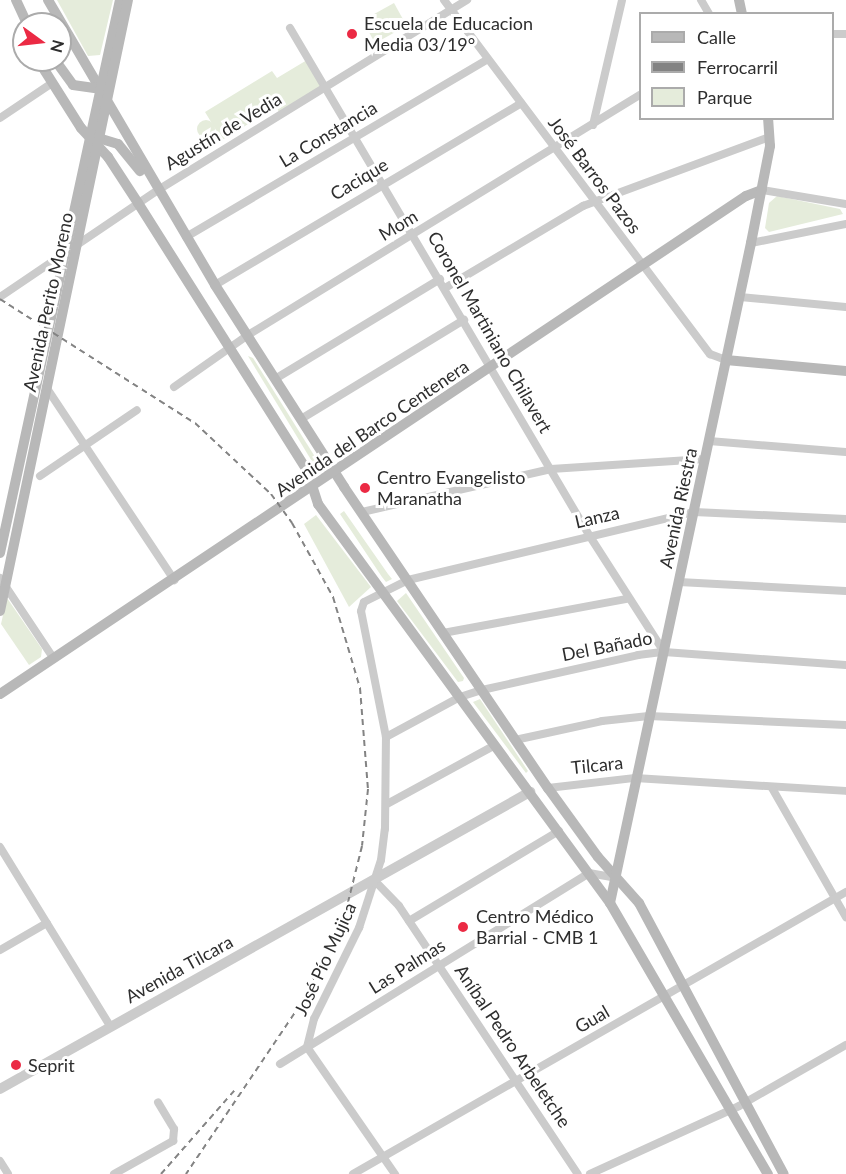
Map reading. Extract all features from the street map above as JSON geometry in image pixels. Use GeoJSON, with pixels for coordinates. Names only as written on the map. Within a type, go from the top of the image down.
{"type":"FeatureCollection","features":[{"type":"Feature","properties":{"kind":"main road"},"geometry":{"type":"LineString","coordinates":[[48,0],[105,91],[107,103],[215,285],[336,473],[548,788],[616,878],[639,903],[784,1174]]}},
{"type":"Feature","properties":{"kind":"main road","name":"Avenida Perito Moreno"},"geometry":{"type":"LineString","coordinates":[[0,612],[3,582],[79,241],[120,0]]}},
{"type":"Feature","properties":{"kind":"main road","name":"Avenida Perito Moreno"},"geometry":{"type":"LineString","coordinates":[[105,91],[128,0]]}},
{"type":"Feature","properties":{"kind":"main road"},"geometry":{"type":"LineString","coordinates":[[45,72],[81,128],[96,140],[138,203],[307,470],[318,504],[610,903],[662,998],[732,1110],[768,1174]]}},
{"type":"Feature","properties":{"kind":"main road"},"geometry":{"type":"LineString","coordinates":[[64,72],[73,85],[105,91]]}},
{"type":"Feature","properties":{"kind":"main road","name":"Avenida Perito Moreno"},"geometry":{"type":"LineString","coordinates":[[0,553],[64,253],[107,103]]}},
{"type":"Feature","properties":{"kind":"main road","name":"Avenida Riestra"},"geometry":{"type":"LineString","coordinates":[[610,903],[752,243],[770,137],[768,120]]}},
{"type":"Feature","properties":{"kind":"main road"},"geometry":{"type":"LineString","coordinates":[[96,140],[118,144],[143,177],[156,188]]}},
{"type":"Feature","properties":{"kind":"main road","name":"Avenida del Barco Centenera"},"geometry":{"type":"LineString","coordinates":[[0,694],[313,489],[746,196],[762,190]]}},
{"type":"Feature","properties":{"kind":"main road"},"geometry":{"type":"LineString","coordinates":[[726,360],[846,371]]}},
{"type":"Feature","properties":{"kind":"main road","name":"Tilcara"},"geometry":{"type":"LineString","coordinates":[[530,792],[548,788]]}},
{"type":"Feature","properties":{"kind":"street","name":"José Barros Pazos"},"geometry":{"type":"LineString","coordinates":[[444,0],[710,354],[726,360]]}},
{"type":"Feature","properties":{"kind":"street","name":"Agustín de Vedia"},"geometry":{"type":"LineString","coordinates":[[0,297],[79,241],[138,203],[156,188],[326,88],[467,0]]}},
{"type":"Feature","properties":{"kind":"street"},"geometry":{"type":"LineString","coordinates":[[593,125],[622,0]]}},
{"type":"Feature","properties":{"kind":"street","name":"Coronel Martiniano Chilavert"},"geometry":{"type":"LineString","coordinates":[[290,28],[415,234],[589,535],[627,598],[664,652]]}},
{"type":"Feature","properties":{"kind":"street","name":"La Constancia"},"geometry":{"type":"LineString","coordinates":[[186,237],[487,60]]}},
{"type":"Feature","properties":{"kind":"street"},"geometry":{"type":"LineString","coordinates":[[0,118],[52,83]]}},
{"type":"Feature","properties":{"kind":"street","name":"Mom"},"geometry":{"type":"LineString","coordinates":[[174,387],[248,335],[639,96]]}},
{"type":"Feature","properties":{"kind":"street","name":"Cacique"},"geometry":{"type":"LineString","coordinates":[[215,285],[521,103]]}},
{"type":"Feature","properties":{"kind":"street"},"geometry":{"type":"LineString","coordinates":[[445,288],[583,206],[770,137]]}},
{"type":"Feature","properties":{"kind":"street"},"geometry":{"type":"LineString","coordinates":[[762,190],[846,204]]}},
{"type":"Feature","properties":{"kind":"street"},"geometry":{"type":"LineString","coordinates":[[752,243],[846,224]]}},
{"type":"Feature","properties":{"kind":"street"},"geometry":{"type":"LineString","coordinates":[[275,379],[441,279]]}},
{"type":"Feature","properties":{"kind":"street"},"geometry":{"type":"LineString","coordinates":[[740,297],[846,307]]}},
{"type":"Feature","properties":{"kind":"street"},"geometry":{"type":"LineString","coordinates":[[301,419],[464,320]]}},
{"type":"Feature","properties":{"kind":"street"},"geometry":{"type":"LineString","coordinates":[[46,387],[174,580]]}},
{"type":"Feature","properties":{"kind":"street"},"geometry":{"type":"LineString","coordinates":[[40,476],[137,410]]}},
{"type":"Feature","properties":{"kind":"street"},"geometry":{"type":"LineString","coordinates":[[709,441],[846,452]]}},
{"type":"Feature","properties":{"kind":"street"},"geometry":{"type":"LineString","coordinates":[[362,512],[551,470],[705,459]]}},
{"type":"Feature","properties":{"kind":"street","name":"Lanza"},"geometry":{"type":"LineString","coordinates":[[364,602],[408,580],[589,535],[694,512],[846,519]]}},
{"type":"Feature","properties":{"kind":"street"},"geometry":{"type":"LineString","coordinates":[[3,582],[54,659]]}},
{"type":"Feature","properties":{"kind":"street"},"geometry":{"type":"LineString","coordinates":[[679,582],[846,591]]}},
{"type":"Feature","properties":{"kind":"street"},"geometry":{"type":"LineString","coordinates":[[443,633],[627,598]]}},
{"type":"Feature","properties":{"kind":"street","name":"José Pío Mujica"},"geometry":{"type":"LineString","coordinates":[[307,1047],[314,1019],[359,928],[383,847],[387,804],[386,737],[361,611],[364,602]]}},
{"type":"Feature","properties":{"kind":"street","name":"Del Bañado"},"geometry":{"type":"LineString","coordinates":[[386,737],[460,697],[482,690],[664,652],[846,665]]}},
{"type":"Feature","properties":{"kind":"street"},"geometry":{"type":"LineString","coordinates":[[515,740],[602,721],[649,716],[846,725]]}},
{"type":"Feature","properties":{"kind":"street"},"geometry":{"type":"LineString","coordinates":[[387,804],[495,745]]}},
{"type":"Feature","properties":{"kind":"street","name":"Tilcara"},"geometry":{"type":"LineString","coordinates":[[548,788],[636,778],[846,791]]}},
{"type":"Feature","properties":{"kind":"street"},"geometry":{"type":"LineString","coordinates":[[771,788],[846,917]]}},
{"type":"Feature","properties":{"kind":"street","name":"Tilcara"},"geometry":{"type":"LineString","coordinates":[[374,880],[530,792]]}},
{"type":"Feature","properties":{"kind":"street"},"geometry":{"type":"LineString","coordinates":[[409,921],[559,831]]}},
{"type":"Feature","properties":{"kind":"street"},"geometry":{"type":"LineString","coordinates":[[0,847],[110,1026]]}},
{"type":"Feature","properties":{"kind":"street"},"geometry":{"type":"LineString","coordinates":[[589,873],[616,878]]}},
{"type":"Feature","properties":{"kind":"street","name":"Las Palmas"},"geometry":{"type":"LineString","coordinates":[[280,1064],[589,873]]}},
{"type":"Feature","properties":{"kind":"street","name":"Aníbal Pedro Arbeletche"},"geometry":{"type":"LineString","coordinates":[[374,880],[409,921],[578,1174]]}},
{"type":"Feature","properties":{"kind":"street","name":"Avenida Tilcara"},"geometry":{"type":"LineString","coordinates":[[0,1089],[374,880]]}},
{"type":"Feature","properties":{"kind":"street","name":"Gual"},"geometry":{"type":"LineString","coordinates":[[353,1174],[846,892]]}},
{"type":"Feature","properties":{"kind":"street"},"geometry":{"type":"LineString","coordinates":[[0,950],[47,923]]}},
{"type":"Feature","properties":{"kind":"street"},"geometry":{"type":"LineString","coordinates":[[590,1174],[732,1110],[846,1045]]}},
{"type":"Feature","properties":{"kind":"street"},"geometry":{"type":"LineString","coordinates":[[307,1047],[395,1174]]}},
{"type":"Feature","properties":{"kind":"street"},"geometry":{"type":"LineString","coordinates":[[114,1174],[172,1141],[174,1129],[159,1102]]}},
{"type":"Feature","properties":{"kind":"street"},"geometry":{"type":"LineString","coordinates":[[0,1161],[8,1174]]}},
{"type":"Feature","properties":{"kind":"green space"},"geometry":{"type":"Polygon","coordinates":[[[57,0],[113,0],[100,55],[88,56],[72,27],[72,12],[64,12],[57,0]]]}},
{"type":"Feature","properties":{"kind":"green space"},"geometry":{"type":"Polygon","coordinates":[[[394,3],[407,26],[375,43],[363,20],[394,3]]]}},
{"type":"Feature","properties":{"kind":"green space"},"geometry":{"type":"Polygon","coordinates":[[[307,60],[322,86],[279,112],[276,107],[222,140],[205,112],[272,71],[277,78],[307,60]]]}},
{"type":"Feature","properties":{"kind":"green space"},"geometry":{"type":"Polygon","coordinates":[[[206,120],[212,123],[215,129],[212,135],[206,138],[200,135],[197,129],[200,123],[206,120]]]}},
{"type":"Feature","properties":{"kind":"green space"},"geometry":{"type":"Polygon","coordinates":[[[777,196],[840,209],[843,214],[769,232],[765,228],[769,203],[777,196]]]}},
{"type":"Feature","properties":{"kind":"green space"},"geometry":{"type":"Polygon","coordinates":[[[248,356],[253,358],[317,460],[313,463],[248,356]]]}},
{"type":"Feature","properties":{"kind":"green space"},"geometry":{"type":"Polygon","coordinates":[[[344,511],[392,579],[386,582],[382,577],[340,514],[344,511]]]}},
{"type":"Feature","properties":{"kind":"green space"},"geometry":{"type":"Polygon","coordinates":[[[316,515],[371,587],[349,607],[304,524],[316,515]]]}},
{"type":"Feature","properties":{"kind":"green space"},"geometry":{"type":"Polygon","coordinates":[[[406,593],[464,678],[463,681],[458,682],[397,601],[406,593]]]}},
{"type":"Feature","properties":{"kind":"green space"},"geometry":{"type":"Polygon","coordinates":[[[7,598],[42,649],[41,657],[29,665],[1,624],[7,598]]]}},
{"type":"Feature","properties":{"kind":"green space"},"geometry":{"type":"Polygon","coordinates":[[[480,699],[528,771],[526,773],[473,702],[480,699]]]}},
{"type":"Feature","properties":{"kind":"railway"},"geometry":{"type":"LineString","coordinates":[[0,299],[195,423],[271,494],[292,523],[333,597],[360,688],[368,789],[362,846],[344,918],[300,1005],[186,1174]]}},
{"type":"Feature","properties":{"kind":"railway"},"geometry":{"type":"LineString","coordinates":[[161,1174],[234,1091]]}},
{"type":"Feature","properties":{"kind":"place","name":"Escuela de Educacion Media 03/19°"},"geometry":{"type":"Point","coordinates":[352,34]}},
{"type":"Feature","properties":{"kind":"place","name":"Centro Evangelisto Maranatha"},"geometry":{"type":"Point","coordinates":[365,488]}},
{"type":"Feature","properties":{"kind":"place","name":"Centro Médico Barrial - CMB 1"},"geometry":{"type":"Point","coordinates":[463,927]}},
{"type":"Feature","properties":{"kind":"place","name":"Seprit"},"geometry":{"type":"Point","coordinates":[16,1065]}}]}
